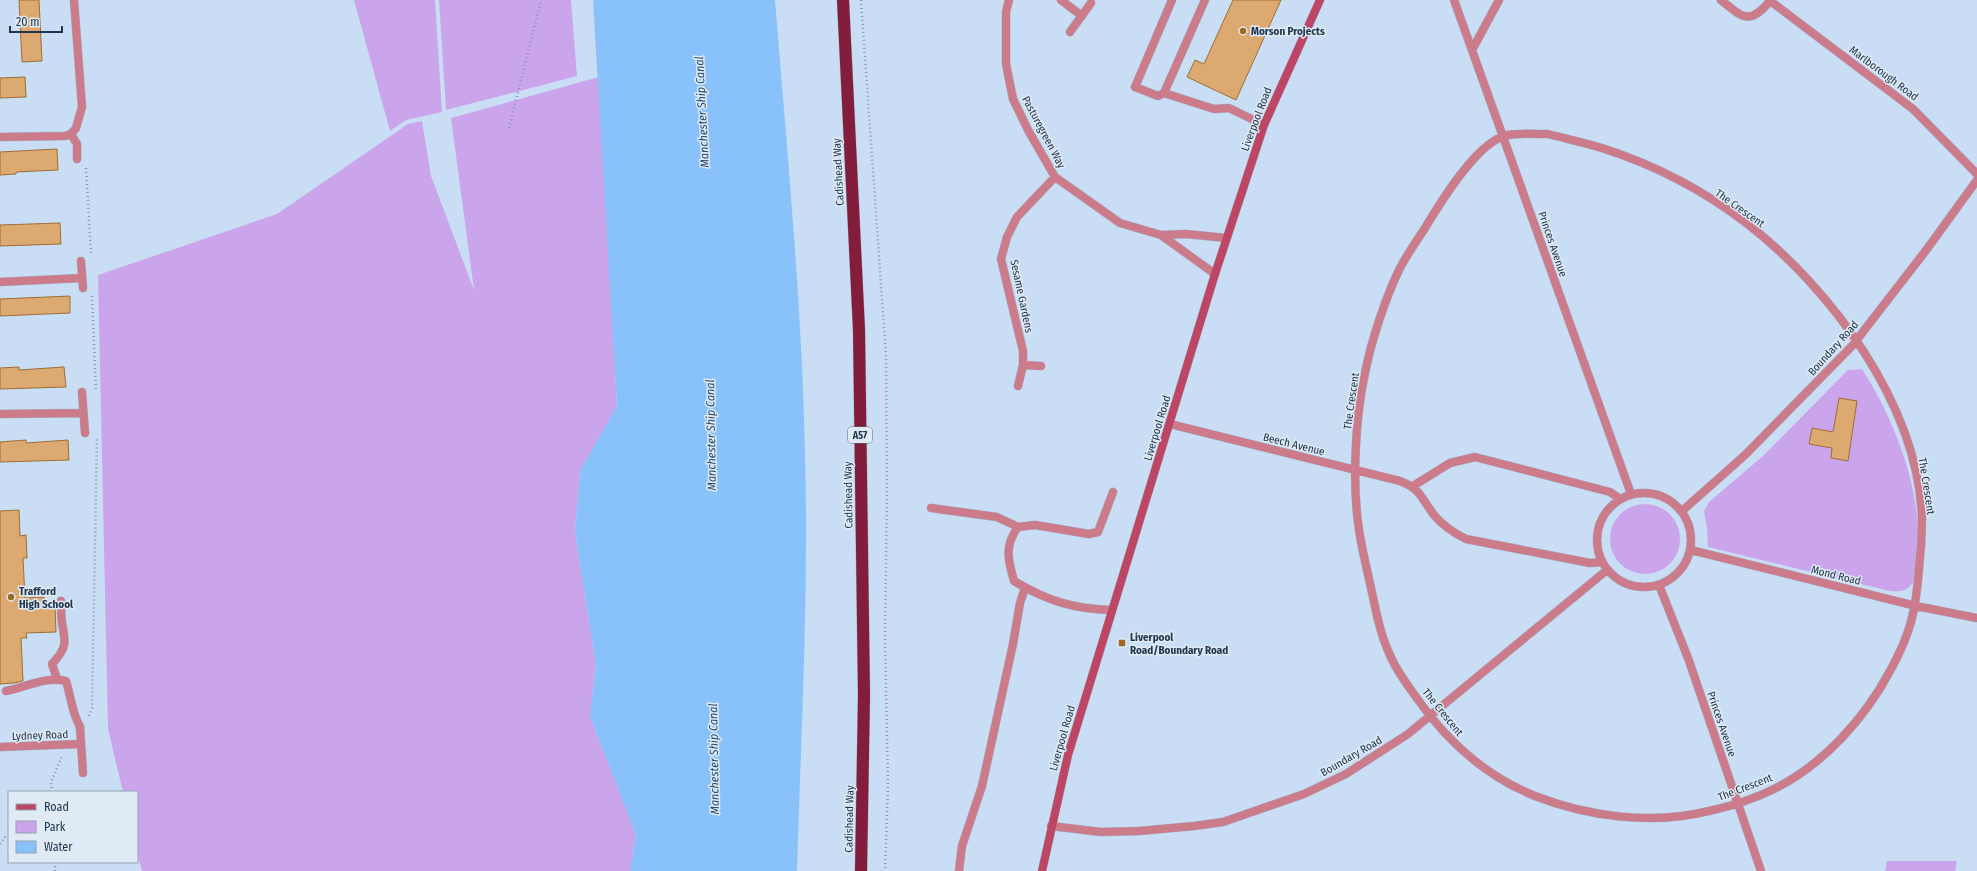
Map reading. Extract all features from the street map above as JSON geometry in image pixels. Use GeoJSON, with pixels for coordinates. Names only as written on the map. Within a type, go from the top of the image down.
{"type":"FeatureCollection","features":[{"type":"Feature","properties":{"kind":"highway","name":"Cadishead Way"},"geometry":{"type":"LineString","coordinates":[[843,0],[859,330],[864,695],[861,871]]}},
{"type":"Feature","properties":{"kind":"main road","name":"Liverpool Road"},"geometry":{"type":"LineString","coordinates":[[1042,871],[1068,755],[1226,238],[1264,125],[1320,0]]}},
{"type":"Feature","properties":{"kind":"street"},"geometry":{"type":"LineString","coordinates":[[0,137],[65,136],[71,134],[76,128],[82,107],[74,0]]}},
{"type":"Feature","properties":{"kind":"street","name":"Pasturegreen Way"},"geometry":{"type":"LineString","coordinates":[[1009,0],[1006,12],[1006,64],[1013,99],[1028,130],[1055,177],[1120,223],[1161,235],[1186,234],[1226,238]]}},
{"type":"Feature","properties":{"kind":"street"},"geometry":{"type":"LineString","coordinates":[[1061,0],[1082,16]]}},
{"type":"Feature","properties":{"kind":"street"},"geometry":{"type":"LineString","coordinates":[[1172,0],[1134,87],[1158,96],[1164,93],[1205,0]]}},
{"type":"Feature","properties":{"kind":"street","name":"Princes Avenue"},"geometry":{"type":"LineString","coordinates":[[1454,0],[1631,494]]}},
{"type":"Feature","properties":{"kind":"street"},"geometry":{"type":"LineString","coordinates":[[1472,50],[1499,0]]}},
{"type":"Feature","properties":{"kind":"street"},"geometry":{"type":"LineString","coordinates":[[1722,0],[1740,16],[1746,18],[1758,15],[1770,0]]}},
{"type":"Feature","properties":{"kind":"street","name":"Marlborough Road"},"geometry":{"type":"LineString","coordinates":[[1770,0],[1913,108],[1977,174]]}},
{"type":"Feature","properties":{"kind":"street"},"geometry":{"type":"LineString","coordinates":[[1070,32],[1091,3]]}},
{"type":"Feature","properties":{"kind":"street"},"geometry":{"type":"LineString","coordinates":[[1164,93],[1214,109],[1229,108],[1264,125]]}},
{"type":"Feature","properties":{"kind":"street"},"geometry":{"type":"LineString","coordinates":[[71,134],[77,144],[77,159]]}},
{"type":"Feature","properties":{"kind":"street","name":"The Crescent"},"geometry":{"type":"LineString","coordinates":[[1548,134],[1605,149],[1658,170],[1702,194],[1742,219],[1776,248],[1812,283],[1857,339],[1872,363],[1900,423],[1910,450],[1922,514],[1921,548],[1916,606],[1901,650],[1871,704],[1853,725],[1808,768],[1777,788],[1738,804],[1701,813],[1652,819],[1600,814],[1559,805],[1517,789],[1470,758],[1447,737],[1429,716],[1398,672],[1381,634],[1358,528],[1356,471],[1357,422],[1365,371],[1399,270],[1450,187],[1482,151],[1503,135],[1548,134]]}},
{"type":"Feature","properties":{"kind":"street","name":"Sesame Gardens"},"geometry":{"type":"LineString","coordinates":[[1018,386],[1023,366],[1023,351],[1001,259],[1007,237],[1016,217],[1055,177]]}},
{"type":"Feature","properties":{"kind":"street","name":"Boundary Road"},"geometry":{"type":"LineString","coordinates":[[1682,511],[1745,455],[1857,339],[1927,249],[1977,180]]}},
{"type":"Feature","properties":{"kind":"street","name":"Pasturegreen Way"},"geometry":{"type":"LineString","coordinates":[[1161,235],[1215,274]]}},
{"type":"Feature","properties":{"kind":"street"},"geometry":{"type":"LineString","coordinates":[[81,261],[83,288]]}},
{"type":"Feature","properties":{"kind":"street"},"geometry":{"type":"LineString","coordinates":[[0,282],[82,278]]}},
{"type":"Feature","properties":{"kind":"street"},"geometry":{"type":"LineString","coordinates":[[1023,366],[1041,366]]}},
{"type":"Feature","properties":{"kind":"street"},"geometry":{"type":"LineString","coordinates":[[82,392],[84,433]]}},
{"type":"Feature","properties":{"kind":"street"},"geometry":{"type":"LineString","coordinates":[[0,414],[83,413]]}},
{"type":"Feature","properties":{"kind":"street","name":"Beech Avenue"},"geometry":{"type":"LineString","coordinates":[[1170,424],[1413,486]]}},
{"type":"Feature","properties":{"kind":"street"},"geometry":{"type":"LineString","coordinates":[[1602,562],[1590,563],[1466,538],[1451,531],[1435,516],[1413,486],[1450,463],[1475,457],[1610,492],[1620,499]]}},
{"type":"Feature","properties":{"kind":"street"},"geometry":{"type":"LineString","coordinates":[[931,508],[997,517],[1018,527],[1035,525],[1089,534],[1098,532],[1113,492]]}},
{"type":"Feature","properties":{"kind":"street"},"geometry":{"type":"LineString","coordinates":[[1650,492],[1668,498],[1682,511],[1691,529],[1691,550],[1685,565],[1674,578],[1659,585],[1640,588],[1622,582],[1607,570],[1602,562],[1597,545],[1598,527],[1606,511],[1620,499],[1631,494],[1650,492]]}},
{"type":"Feature","properties":{"kind":"street"},"geometry":{"type":"LineString","coordinates":[[1018,527],[1011,536],[1008,549],[1014,581],[1025,588],[1051,599],[1078,607],[1112,610]]}},
{"type":"Feature","properties":{"kind":"street","name":"Mond Road"},"geometry":{"type":"LineString","coordinates":[[1691,550],[1916,606],[1977,618]]}},
{"type":"Feature","properties":{"kind":"street","name":"Boundary Road"},"geometry":{"type":"LineString","coordinates":[[1051,826],[1101,832],[1194,826],[1224,822],[1304,794],[1346,774],[1408,734],[1607,570]]}},
{"type":"Feature","properties":{"kind":"street","name":"Princes Avenue"},"geometry":{"type":"LineString","coordinates":[[1659,585],[1688,658],[1761,871]]}},
{"type":"Feature","properties":{"kind":"street"},"geometry":{"type":"LineString","coordinates":[[959,871],[962,846],[982,786],[1013,644],[1020,603],[1025,588]]}},
{"type":"Feature","properties":{"kind":"street"},"geometry":{"type":"LineString","coordinates":[[6,691],[28,686],[44,680],[56,679],[52,664],[61,654],[66,638],[62,622],[61,601]]}},
{"type":"Feature","properties":{"kind":"street","name":"Lydney Road"},"geometry":{"type":"LineString","coordinates":[[56,679],[66,681],[71,697],[73,715],[80,727],[83,773]]}},
{"type":"Feature","properties":{"kind":"street","name":"Lydney Road"},"geometry":{"type":"LineString","coordinates":[[0,747],[80,744]]}},
{"type":"Feature","properties":{"kind":"path"},"geometry":{"type":"LineString","coordinates":[[509,128],[541,0]]}},
{"type":"Feature","properties":{"kind":"path"},"geometry":{"type":"LineString","coordinates":[[861,0],[886,356],[887,493],[885,638],[888,785],[885,871]]}},
{"type":"Feature","properties":{"kind":"path"},"geometry":{"type":"LineString","coordinates":[[52,791],[51,782],[66,744]]}},
{"type":"Feature","properties":{"kind":"path"},"geometry":{"type":"LineString","coordinates":[[0,844],[5,837],[8,837]]}},
{"type":"Feature","properties":{"kind":"green space"},"geometry":{"type":"Polygon","coordinates":[[[354,0],[435,0],[442,112],[406,120],[390,131],[354,0]]]}},
{"type":"Feature","properties":{"kind":"green space"},"geometry":{"type":"Polygon","coordinates":[[[439,0],[571,0],[577,76],[446,110],[439,0]]]}},
{"type":"Feature","properties":{"kind":"green space"},"geometry":{"type":"Polygon","coordinates":[[[599,77],[617,406],[580,471],[575,532],[596,664],[590,716],[636,835],[630,871],[142,871],[138,857],[138,791],[123,791],[108,729],[98,275],[277,214],[408,124],[422,121],[431,176],[474,290],[451,118],[599,77]]]}},
{"type":"Feature","properties":{"kind":"green space"},"geometry":{"type":"Polygon","coordinates":[[[1862,369],[1883,406],[1892,426],[1913,490],[1918,544],[1914,581],[1912,584],[1904,590],[1890,591],[1708,547],[1704,511],[1709,502],[1763,456],[1848,370],[1862,369]]]}},
{"type":"Feature","properties":{"kind":"green space"},"geometry":{"type":"Polygon","coordinates":[[[1638,504],[1652,504],[1665,510],[1674,519],[1678,525],[1680,539],[1678,553],[1670,564],[1659,572],[1652,574],[1638,574],[1631,572],[1620,564],[1612,553],[1610,546],[1610,532],[1612,525],[1620,514],[1631,506],[1638,504]]]}},
{"type":"Feature","properties":{"kind":"green space"},"geometry":{"type":"Polygon","coordinates":[[[1887,861],[1957,861],[1955,871],[1885,871],[1887,861]]]}},
{"type":"Feature","properties":{"kind":"water","name":"Manchester Ship Canal"},"geometry":{"type":"Polygon","coordinates":[[[593,0],[775,0],[801,341],[805,455],[806,559],[804,663],[797,871],[630,871],[636,835],[590,716],[596,664],[575,532],[580,471],[617,406],[593,0]]]}},
{"type":"Feature","properties":{"kind":"building"},"geometry":{"type":"Polygon","coordinates":[[[19,0],[39,0],[42,61],[22,62],[19,0]]]}},
{"type":"Feature","properties":{"kind":"building","name":"Morson Projects"},"geometry":{"type":"Polygon","coordinates":[[[1233,0],[1281,0],[1236,100],[1187,77],[1195,60],[1204,64],[1233,0]]]}},
{"type":"Feature","properties":{"kind":"building"},"geometry":{"type":"Polygon","coordinates":[[[25,77],[26,97],[0,98],[0,78],[25,77]]]}},
{"type":"Feature","properties":{"kind":"building"},"geometry":{"type":"Polygon","coordinates":[[[57,149],[58,170],[16,172],[16,174],[0,175],[0,152],[57,149]]]}},
{"type":"Feature","properties":{"kind":"building"},"geometry":{"type":"Polygon","coordinates":[[[60,223],[61,244],[0,246],[0,225],[60,223]]]}},
{"type":"Feature","properties":{"kind":"building"},"geometry":{"type":"Polygon","coordinates":[[[70,296],[70,313],[0,316],[0,299],[70,296]]]}},
{"type":"Feature","properties":{"kind":"building"},"geometry":{"type":"Polygon","coordinates":[[[19,367],[19,370],[64,367],[66,387],[0,389],[0,368],[19,367]]]}},
{"type":"Feature","properties":{"kind":"building"},"geometry":{"type":"Polygon","coordinates":[[[1839,398],[1857,401],[1848,461],[1831,458],[1832,448],[1809,444],[1812,428],[1833,432],[1839,398]]]}},
{"type":"Feature","properties":{"kind":"building"},"geometry":{"type":"Polygon","coordinates":[[[26,440],[26,443],[68,440],[69,460],[0,462],[0,442],[26,440]]]}},
{"type":"Feature","properties":{"kind":"building","name":"Trafford High School"},"geometry":{"type":"Polygon","coordinates":[[[19,510],[20,536],[26,535],[27,558],[23,558],[25,598],[44,597],[45,606],[55,606],[56,632],[26,633],[27,638],[21,638],[23,681],[0,684],[0,511],[19,510]]]}},
{"type":"Feature","properties":{"kind":"place","name":"Morson Projects"},"geometry":{"type":"Point","coordinates":[1243,31]}},
{"type":"Feature","properties":{"kind":"place","name":"Trafford High School"},"geometry":{"type":"Point","coordinates":[11,597]}},
{"type":"Feature","properties":{"kind":"place","name":"Liverpool Road/Boundary Road"},"geometry":{"type":"Point","coordinates":[1122,643]}}]}
